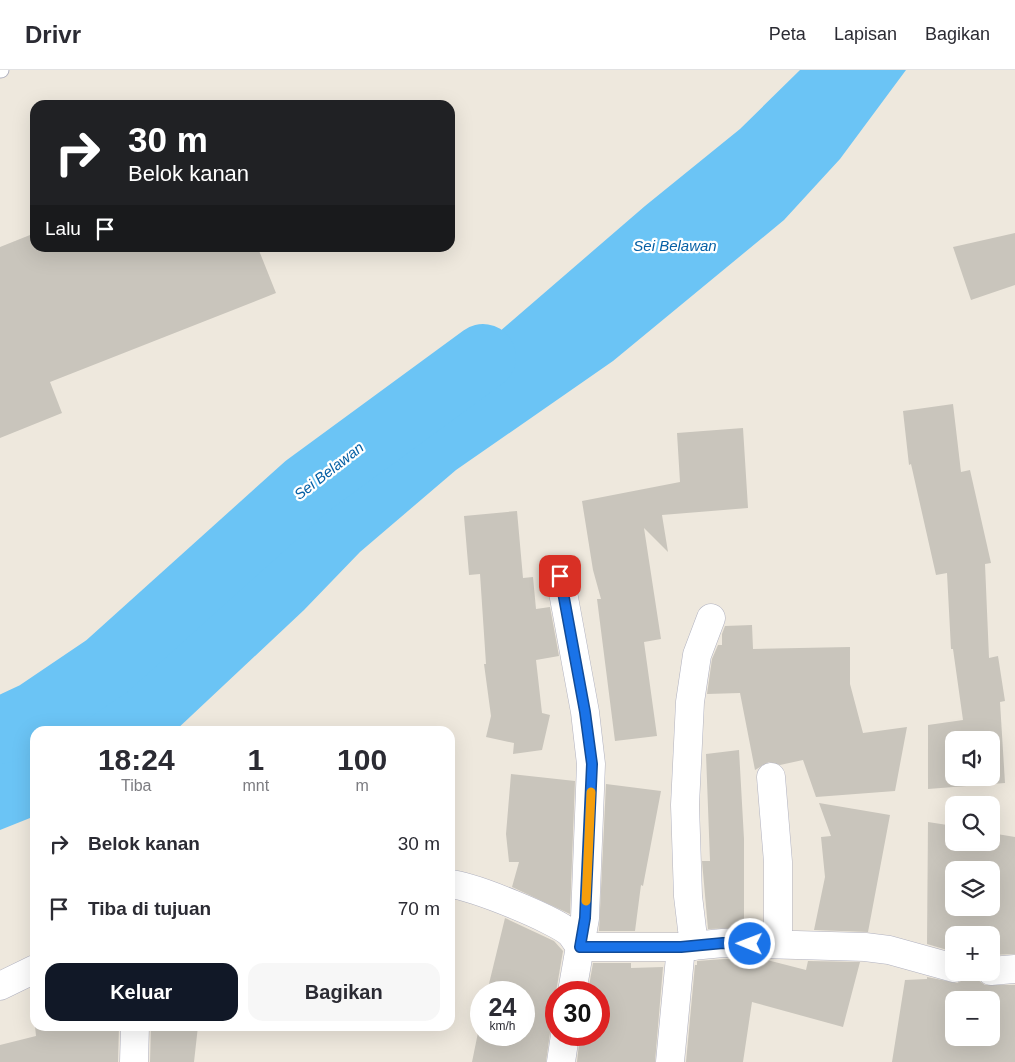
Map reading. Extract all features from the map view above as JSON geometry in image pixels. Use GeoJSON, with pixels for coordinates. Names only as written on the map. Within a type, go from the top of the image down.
{"type":"FeatureCollection","features":[{"type":"Feature","properties":{"kind":"street"},"geometry":{"type":"LineString","coordinates":[[560,576],[585,712],[592,764],[585,918],[574,981]]}},
{"type":"Feature","properties":{"kind":"street"},"geometry":{"type":"LineString","coordinates":[[670,1062],[687,946],[688,896],[685,805],[690,712],[696,655],[711,618]]}},
{"type":"Feature","properties":{"kind":"street"},"geometry":{"type":"LineString","coordinates":[[771,777],[778,862],[778,944]]}},
{"type":"Feature","properties":{"kind":"street"},"geometry":{"type":"LineString","coordinates":[[455,884],[481,891],[555,923],[571,934],[580,947]]}},
{"type":"Feature","properties":{"kind":"street"},"geometry":{"type":"LineString","coordinates":[[580,947],[687,946],[723,943],[865,947],[889,950],[945,966]]}},
{"type":"Feature","properties":{"kind":"street"},"geometry":{"type":"LineString","coordinates":[[1000,970],[1015,969]]}},
{"type":"Feature","properties":{"kind":"street"},"geometry":{"type":"LineString","coordinates":[[0,986],[30,971]]}},
{"type":"Feature","properties":{"kind":"street"},"geometry":{"type":"LineString","coordinates":[[134,1062],[135,1031]]}},
{"type":"Feature","properties":{"kind":"street"},"geometry":{"type":"LineString","coordinates":[[561,1062],[563,1046]]}},
{"type":"Feature","properties":{"kind":"water","name":"Sei Belawan"},"geometry":{"type":"Polygon","coordinates":[[[800,70],[906,70],[840,159],[784,220],[613,361],[456,470],[360,552],[304,610],[180,726],[30,726],[30,818],[0,830],[0,728],[54,699],[237,558],[645,206],[740,129],[800,70]]]}},
{"type":"Feature","properties":{"kind":"building"},"geometry":{"type":"Polygon","coordinates":[[[1015,233],[1015,285],[971,300],[953,247],[1015,233]]]}},
{"type":"Feature","properties":{"kind":"building"},"geometry":{"type":"Polygon","coordinates":[[[30,235],[30,252],[260,252],[276,293],[50,382],[62,413],[0,438],[0,247],[30,235]]]}},
{"type":"Feature","properties":{"kind":"building"},"geometry":{"type":"Polygon","coordinates":[[[953,404],[961,472],[970,470],[991,563],[985,564],[989,658],[998,656],[1005,701],[1000,702],[1005,783],[1000,783],[1000,731],[945,731],[945,786],[966,786],[928,789],[928,725],[963,720],[953,649],[951,649],[947,573],[936,575],[911,464],[909,465],[903,411],[953,404]]]}},
{"type":"Feature","properties":{"kind":"building"},"geometry":{"type":"Polygon","coordinates":[[[743,428],[748,508],[662,515],[668,552],[644,528],[661,639],[644,642],[657,736],[615,741],[597,599],[601,599],[593,570],[582,501],[680,482],[677,433],[743,428]]]}},
{"type":"Feature","properties":{"kind":"building"},"geometry":{"type":"Polygon","coordinates":[[[517,511],[523,578],[533,577],[536,609],[550,607],[559,656],[536,660],[542,713],[550,715],[542,750],[513,754],[514,743],[486,737],[491,716],[484,664],[486,664],[480,574],[469,575],[464,516],[517,511]]]}},
{"type":"Feature","properties":{"kind":"building"},"geometry":{"type":"Polygon","coordinates":[[[752,625],[753,649],[850,647],[850,684],[863,733],[907,727],[895,791],[816,797],[803,760],[780,765],[769,762],[755,770],[740,693],[707,694],[712,659],[718,645],[722,645],[722,634],[725,626],[752,625]]]}},
{"type":"Feature","properties":{"kind":"building"},"geometry":{"type":"Polygon","coordinates":[[[739,750],[744,839],[744,928],[708,929],[702,861],[710,861],[706,754],[739,750]]]}},
{"type":"Feature","properties":{"kind":"building"},"geometry":{"type":"Polygon","coordinates":[[[511,774],[575,781],[570,914],[512,887],[519,862],[509,862],[506,834],[511,774]]]}},
{"type":"Feature","properties":{"kind":"building"},"geometry":{"type":"Polygon","coordinates":[[[606,784],[661,791],[643,886],[641,885],[635,931],[599,931],[606,784]]]}},
{"type":"Feature","properties":{"kind":"building"},"geometry":{"type":"Polygon","coordinates":[[[819,803],[890,815],[868,932],[814,930],[825,877],[821,837],[831,836],[819,803]]]}},
{"type":"Feature","properties":{"kind":"building"},"geometry":{"type":"Polygon","coordinates":[[[928,822],[945,825],[945,851],[1000,851],[1000,834],[1015,837],[1015,954],[1000,955],[1000,926],[945,926],[945,949],[927,944],[928,822]]]}},
{"type":"Feature","properties":{"kind":"building"},"geometry":{"type":"Polygon","coordinates":[[[505,918],[554,941],[563,951],[558,981],[545,981],[545,1046],[548,1046],[546,1062],[472,1062],[475,1046],[535,1046],[535,981],[490,981],[505,918]]]}},
{"type":"Feature","properties":{"kind":"building"},"geometry":{"type":"Polygon","coordinates":[[[724,959],[767,960],[806,970],[808,961],[860,962],[843,1027],[752,1002],[743,1062],[686,1062],[695,965],[697,965],[697,961],[724,959]]]}},
{"type":"Feature","properties":{"kind":"building"},"geometry":{"type":"Polygon","coordinates":[[[593,963],[631,963],[631,968],[663,967],[655,1062],[577,1062],[579,1046],[610,1046],[610,981],[590,981],[593,963]]]}},
{"type":"Feature","properties":{"kind":"building"},"geometry":{"type":"Polygon","coordinates":[[[927,977],[957,983],[961,981],[979,981],[985,985],[1015,985],[1015,1062],[892,1062],[905,980],[927,979],[927,977]]]}},
{"type":"Feature","properties":{"kind":"building"},"geometry":{"type":"Polygon","coordinates":[[[36,1031],[119,1031],[118,1062],[0,1062],[0,1045],[36,1036],[36,1031]]]}},
{"type":"Feature","properties":{"kind":"building"},"geometry":{"type":"Polygon","coordinates":[[[151,1031],[197,1031],[194,1062],[150,1062],[151,1031]]]}},
{"type":"Feature","properties":{"kind":"waterway","name":"Sei Belawan"},"geometry":{"type":"LineString","coordinates":[[0,731],[36,714],[107,666],[307,486],[483,357]]}},
{"type":"Feature","properties":{"kind":"slow traffic"},"geometry":{"type":"LineString","coordinates":[[586,901],[591,792]]}},
{"type":"Feature","properties":{"kind":"route"},"geometry":{"type":"LineString","coordinates":[[560,576],[585,712],[592,764],[585,918],[580,947],[681,947],[723,943],[750,944]]}}]}
